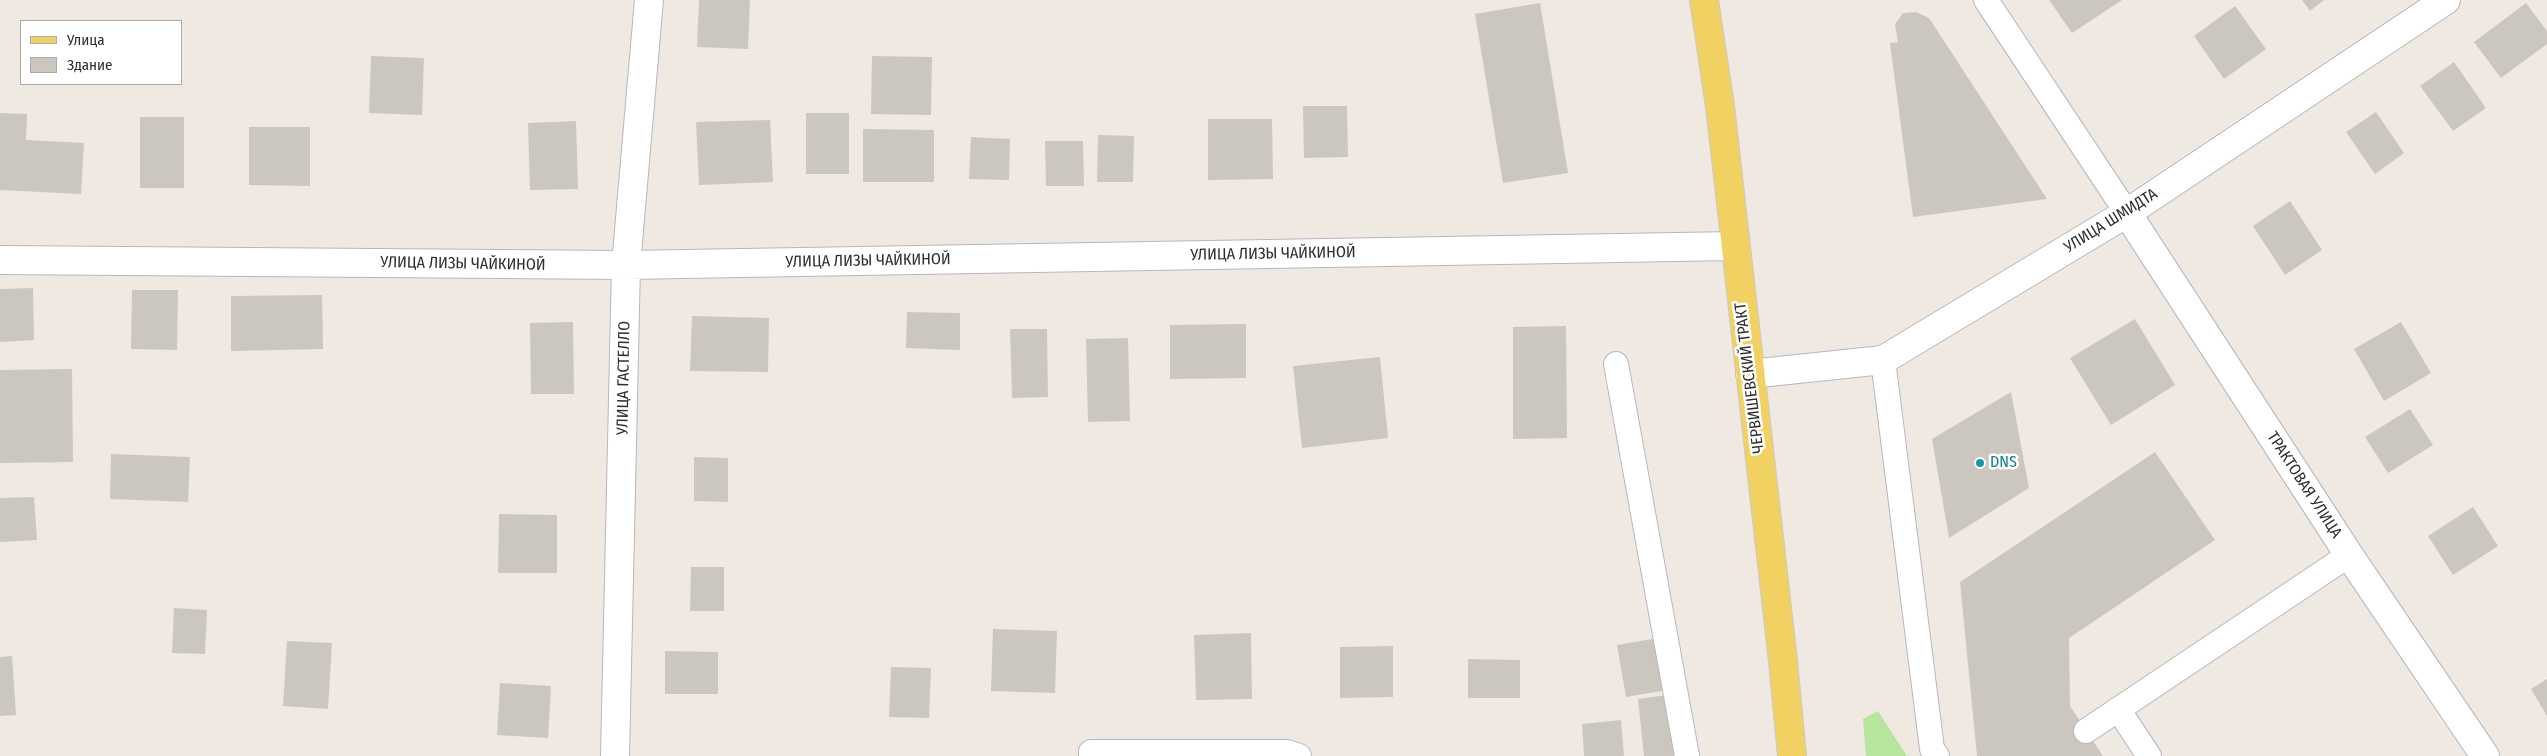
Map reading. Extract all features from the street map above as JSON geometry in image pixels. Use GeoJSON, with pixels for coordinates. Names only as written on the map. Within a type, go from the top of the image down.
{"type":"FeatureCollection","features":[{"type":"Feature","properties":{"kind":"main road","name":"ЧЕРВИШЕВСКИЙ ТРАКТ"},"geometry":{"type":"LineString","coordinates":[[1704,0],[1720,106],[1792,756]]}},
{"type":"Feature","properties":{"kind":"street","name":"УЛИЦА ГАСТЕЛЛО"},"geometry":{"type":"LineString","coordinates":[[615,756],[626,265],[649,0]]}},
{"type":"Feature","properties":{"kind":"street","name":"УЛИЦА ШМИДТА"},"geometry":{"type":"LineString","coordinates":[[1750,374],[1883,360],[2127,212],[2446,0]]}},
{"type":"Feature","properties":{"kind":"street","name":"ТРАКТОВАЯ УЛИЦА"},"geometry":{"type":"LineString","coordinates":[[2127,212],[2349,555],[2485,756]]}},
{"type":"Feature","properties":{"kind":"street","name":"УЛИЦА ЛИЗЫ ЧАЙКИНОЙ"},"geometry":{"type":"LineString","coordinates":[[0,260],[626,265],[1735,246]]}},
{"type":"Feature","properties":{"kind":"lane"},"geometry":{"type":"LineString","coordinates":[[1986,0],[2127,212]]}},
{"type":"Feature","properties":{"kind":"lane"},"geometry":{"type":"LineString","coordinates":[[1883,360],[1932,749],[1937,756]]}},
{"type":"Feature","properties":{"kind":"lane"},"geometry":{"type":"LineString","coordinates":[[1616,364],[1687,756]]}},
{"type":"Feature","properties":{"kind":"lane"},"geometry":{"type":"LineString","coordinates":[[2086,730],[2349,555]]}},
{"type":"Feature","properties":{"kind":"lane"},"geometry":{"type":"LineString","coordinates":[[2118,709],[2149,756]]}},
{"type":"Feature","properties":{"kind":"lane"},"geometry":{"type":"LineString","coordinates":[[1090,756],[1091,752],[1287,752],[1299,756]]}},
{"type":"Feature","properties":{"kind":"green space"},"geometry":{"type":"Polygon","coordinates":[[[1878,711],[1907,756],[1866,756],[1863,719],[1878,711]]]}},
{"type":"Feature","properties":{"kind":"building"},"geometry":{"type":"Polygon","coordinates":[[[699,0],[750,0],[748,49],[697,47],[699,0]]]}},
{"type":"Feature","properties":{"kind":"building"},"geometry":{"type":"Polygon","coordinates":[[[2049,0],[2122,0],[2072,33],[2049,0]]]}},
{"type":"Feature","properties":{"kind":"building"},"geometry":{"type":"Polygon","coordinates":[[[2302,0],[2324,0],[2310,11],[2302,0]]]}},
{"type":"Feature","properties":{"kind":"building"},"geometry":{"type":"Polygon","coordinates":[[[1540,3],[1568,173],[1503,183],[1475,14],[1540,3]]]}},
{"type":"Feature","properties":{"kind":"building"},"geometry":{"type":"Polygon","coordinates":[[[2526,3],[2547,31],[2547,44],[2501,78],[2474,42],[2526,3]]]}},
{"type":"Feature","properties":{"kind":"building"},"geometry":{"type":"Polygon","coordinates":[[[2235,6],[2266,49],[2224,79],[2194,36],[2235,6]]]}},
{"type":"Feature","properties":{"kind":"building"},"geometry":{"type":"Polygon","coordinates":[[[1916,12],[1929,18],[2047,199],[1913,217],[1890,43],[1898,42],[1895,24],[1903,13],[1916,12]]]}},
{"type":"Feature","properties":{"kind":"building"},"geometry":{"type":"Polygon","coordinates":[[[371,56],[424,58],[422,115],[369,113],[371,56]]]}},
{"type":"Feature","properties":{"kind":"building"},"geometry":{"type":"Polygon","coordinates":[[[872,56],[932,57],[931,115],[871,114],[872,56]]]}},
{"type":"Feature","properties":{"kind":"building"},"geometry":{"type":"Polygon","coordinates":[[[2454,62],[2486,108],[2453,131],[2420,86],[2454,62]]]}},
{"type":"Feature","properties":{"kind":"building"},"geometry":{"type":"Polygon","coordinates":[[[1303,106],[1347,106],[1348,157],[1304,158],[1303,106]]]}},
{"type":"Feature","properties":{"kind":"building"},"geometry":{"type":"Polygon","coordinates":[[[2376,112],[2404,153],[2375,174],[2346,132],[2376,112]]]}},
{"type":"Feature","properties":{"kind":"building"},"geometry":{"type":"Polygon","coordinates":[[[0,113],[27,114],[26,140],[84,143],[81,194],[0,190],[0,113]]]}},
{"type":"Feature","properties":{"kind":"building"},"geometry":{"type":"Polygon","coordinates":[[[806,113],[849,113],[849,174],[806,174],[806,113]]]}},
{"type":"Feature","properties":{"kind":"building"},"geometry":{"type":"Polygon","coordinates":[[[140,117],[184,117],[184,188],[140,188],[140,117]]]}},
{"type":"Feature","properties":{"kind":"building"},"geometry":{"type":"Polygon","coordinates":[[[1208,119],[1272,119],[1273,179],[1208,180],[1208,119]]]}},
{"type":"Feature","properties":{"kind":"building"},"geometry":{"type":"Polygon","coordinates":[[[770,120],[773,182],[699,185],[696,122],[770,120]]]}},
{"type":"Feature","properties":{"kind":"building"},"geometry":{"type":"Polygon","coordinates":[[[576,121],[578,189],[530,190],[528,123],[576,121]]]}},
{"type":"Feature","properties":{"kind":"building"},"geometry":{"type":"Polygon","coordinates":[[[249,127],[310,127],[310,186],[249,185],[249,127]]]}},
{"type":"Feature","properties":{"kind":"building"},"geometry":{"type":"Polygon","coordinates":[[[863,129],[934,130],[934,182],[863,182],[863,129]]]}},
{"type":"Feature","properties":{"kind":"building"},"geometry":{"type":"Polygon","coordinates":[[[1098,135],[1134,136],[1133,182],[1097,182],[1098,135]]]}},
{"type":"Feature","properties":{"kind":"building"},"geometry":{"type":"Polygon","coordinates":[[[971,137],[1010,139],[1009,180],[969,179],[971,137]]]}},
{"type":"Feature","properties":{"kind":"building"},"geometry":{"type":"Polygon","coordinates":[[[1045,141],[1083,141],[1084,186],[1046,186],[1045,141]]]}},
{"type":"Feature","properties":{"kind":"building"},"geometry":{"type":"Polygon","coordinates":[[[2290,201],[2322,250],[2285,275],[2253,226],[2290,201]]]}},
{"type":"Feature","properties":{"kind":"building"},"geometry":{"type":"Polygon","coordinates":[[[33,288],[34,340],[0,342],[0,289],[33,288]]]}},
{"type":"Feature","properties":{"kind":"building"},"geometry":{"type":"Polygon","coordinates":[[[132,290],[178,290],[177,350],[131,349],[132,290]]]}},
{"type":"Feature","properties":{"kind":"building"},"geometry":{"type":"Polygon","coordinates":[[[322,295],[323,349],[231,351],[231,296],[322,295]]]}},
{"type":"Feature","properties":{"kind":"building"},"geometry":{"type":"Polygon","coordinates":[[[907,312],[960,313],[960,350],[906,348],[907,312]]]}},
{"type":"Feature","properties":{"kind":"building"},"geometry":{"type":"Polygon","coordinates":[[[692,316],[769,318],[768,372],[690,371],[692,316]]]}},
{"type":"Feature","properties":{"kind":"building"},"geometry":{"type":"Polygon","coordinates":[[[2135,319],[2175,385],[2111,425],[2070,358],[2135,319]]]}},
{"type":"Feature","properties":{"kind":"building"},"geometry":{"type":"Polygon","coordinates":[[[573,322],[574,394],[531,394],[530,323],[573,322]]]}},
{"type":"Feature","properties":{"kind":"building"},"geometry":{"type":"Polygon","coordinates":[[[2401,322],[2431,373],[2384,401],[2354,349],[2401,322]]]}},
{"type":"Feature","properties":{"kind":"building"},"geometry":{"type":"Polygon","coordinates":[[[1246,324],[1246,378],[1170,379],[1170,325],[1246,324]]]}},
{"type":"Feature","properties":{"kind":"building"},"geometry":{"type":"Polygon","coordinates":[[[1566,326],[1567,438],[1513,439],[1513,327],[1566,326]]]}},
{"type":"Feature","properties":{"kind":"building"},"geometry":{"type":"Polygon","coordinates":[[[1010,329],[1047,329],[1048,397],[1012,398],[1010,329]]]}},
{"type":"Feature","properties":{"kind":"building"},"geometry":{"type":"Polygon","coordinates":[[[1128,338],[1130,421],[1088,422],[1086,339],[1128,338]]]}},
{"type":"Feature","properties":{"kind":"building"},"geometry":{"type":"Polygon","coordinates":[[[1380,357],[1388,438],[1302,448],[1293,366],[1380,357]]]}},
{"type":"Feature","properties":{"kind":"building"},"geometry":{"type":"Polygon","coordinates":[[[72,369],[73,462],[0,463],[0,370],[72,369]]]}},
{"type":"Feature","properties":{"kind":"building","name":"DNS"},"geometry":{"type":"Polygon","coordinates":[[[2011,392],[2029,488],[1949,538],[1932,439],[2011,392]]]}},
{"type":"Feature","properties":{"kind":"building"},"geometry":{"type":"Polygon","coordinates":[[[2410,409],[2433,445],[2388,473],[2365,437],[2410,409]]]}},
{"type":"Feature","properties":{"kind":"building"},"geometry":{"type":"Polygon","coordinates":[[[2155,452],[2215,540],[2069,638],[2070,706],[2103,756],[1977,756],[1960,582],[2155,452]]]}},
{"type":"Feature","properties":{"kind":"building"},"geometry":{"type":"Polygon","coordinates":[[[111,454],[190,457],[188,502],[110,499],[111,454]]]}},
{"type":"Feature","properties":{"kind":"building"},"geometry":{"type":"Polygon","coordinates":[[[694,457],[728,458],[728,502],[694,501],[694,457]]]}},
{"type":"Feature","properties":{"kind":"building"},"geometry":{"type":"Polygon","coordinates":[[[34,497],[37,540],[0,542],[0,498],[34,497]]]}},
{"type":"Feature","properties":{"kind":"building"},"geometry":{"type":"Polygon","coordinates":[[[2473,507],[2498,546],[2453,575],[2428,536],[2473,507]]]}},
{"type":"Feature","properties":{"kind":"building"},"geometry":{"type":"Polygon","coordinates":[[[499,514],[557,515],[557,573],[498,573],[499,514]]]}},
{"type":"Feature","properties":{"kind":"building"},"geometry":{"type":"Polygon","coordinates":[[[691,567],[724,567],[724,611],[690,611],[691,567]]]}},
{"type":"Feature","properties":{"kind":"building"},"geometry":{"type":"Polygon","coordinates":[[[174,608],[207,610],[205,654],[172,653],[174,608]]]}},
{"type":"Feature","properties":{"kind":"building"},"geometry":{"type":"Polygon","coordinates":[[[993,629],[1057,631],[1055,693],[991,691],[993,629]]]}},
{"type":"Feature","properties":{"kind":"building"},"geometry":{"type":"Polygon","coordinates":[[[1251,633],[1252,699],[1196,700],[1194,635],[1251,633]]]}},
{"type":"Feature","properties":{"kind":"building"},"geometry":{"type":"Polygon","coordinates":[[[1658,638],[1667,690],[1626,697],[1617,645],[1658,638]]]}},
{"type":"Feature","properties":{"kind":"building"},"geometry":{"type":"Polygon","coordinates":[[[287,641],[332,643],[328,709],[283,706],[287,641]]]}},
{"type":"Feature","properties":{"kind":"building"},"geometry":{"type":"Polygon","coordinates":[[[1393,646],[1393,697],[1340,698],[1340,647],[1393,646]]]}},
{"type":"Feature","properties":{"kind":"building"},"geometry":{"type":"Polygon","coordinates":[[[665,651],[718,652],[718,694],[665,694],[665,651]]]}},
{"type":"Feature","properties":{"kind":"building"},"geometry":{"type":"Polygon","coordinates":[[[12,656],[16,715],[0,716],[0,657],[12,656]]]}},
{"type":"Feature","properties":{"kind":"building"},"geometry":{"type":"Polygon","coordinates":[[[1468,659],[1520,660],[1520,698],[1468,698],[1468,659]]]}},
{"type":"Feature","properties":{"kind":"building"},"geometry":{"type":"Polygon","coordinates":[[[891,667],[931,668],[929,718],[889,717],[891,667]]]}},
{"type":"Feature","properties":{"kind":"building"},"geometry":{"type":"Polygon","coordinates":[[[2547,679],[2547,716],[2531,689],[2547,679]]]}},
{"type":"Feature","properties":{"kind":"building"},"geometry":{"type":"Polygon","coordinates":[[[500,683],[551,686],[548,738],[497,735],[500,683]]]}},
{"type":"Feature","properties":{"kind":"building"},"geometry":{"type":"Polygon","coordinates":[[[1668,695],[1674,756],[1644,756],[1638,699],[1668,695]]]}},
{"type":"Feature","properties":{"kind":"building"},"geometry":{"type":"Polygon","coordinates":[[[1621,720],[1624,756],[1584,756],[1582,724],[1621,720]]]}},
{"type":"Feature","properties":{"kind":"place","name":"DNS"},"geometry":{"type":"Point","coordinates":[1980,463]}}]}
